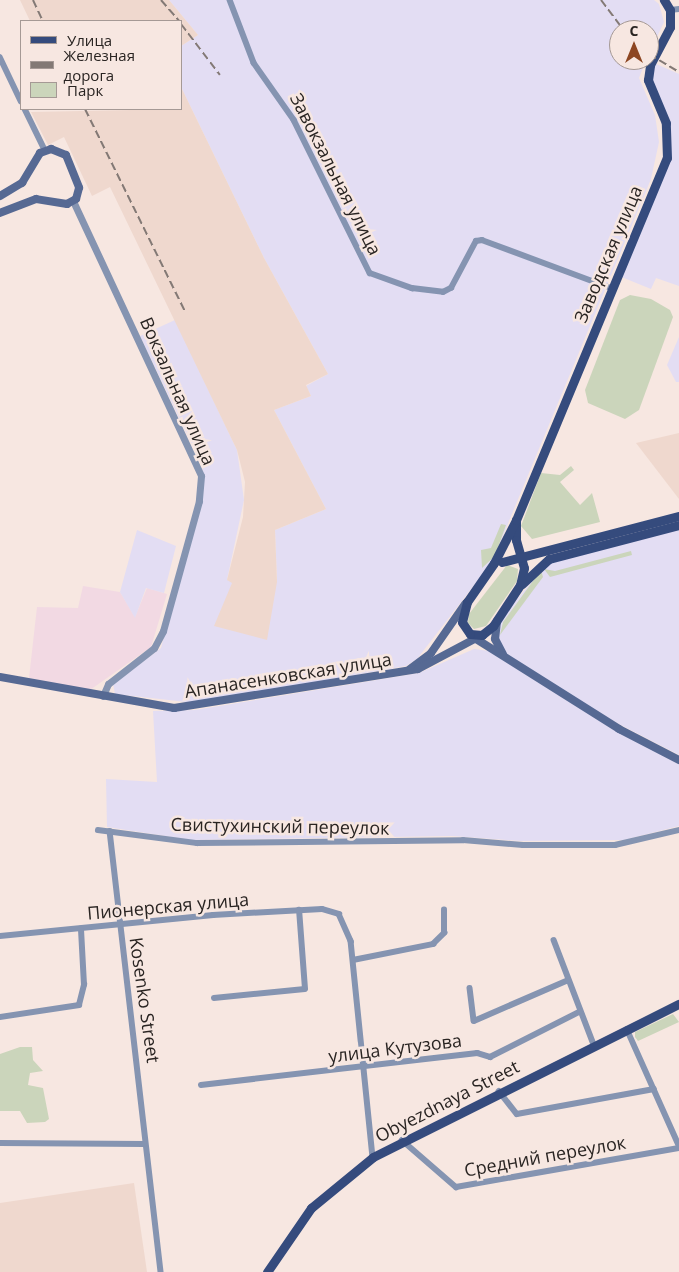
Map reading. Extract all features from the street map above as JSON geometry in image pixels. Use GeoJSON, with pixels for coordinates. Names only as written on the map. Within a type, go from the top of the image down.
{"type":"FeatureCollection","features":[{"type":"Feature","properties":{"kind":"main road","name":"Заводская улица"},"geometry":{"type":"LineString","coordinates":[[486,576],[516,520],[611,288],[667,158],[666,123],[648,71],[670,27],[675,10],[664,0]]}},
{"type":"Feature","properties":{"kind":"main road"},"geometry":{"type":"LineString","coordinates":[[0,196],[22,183],[45,150],[57,149],[66,155],[79,188],[73,201],[62,204],[52,200],[36,199],[0,213]]}},
{"type":"Feature","properties":{"kind":"main road"},"geometry":{"type":"LineString","coordinates":[[403,671],[431,653],[486,576],[502,562],[522,555],[679,516]]}},
{"type":"Feature","properties":{"kind":"main road"},"geometry":{"type":"LineString","coordinates":[[516,520],[516,540],[522,555],[523,577],[518,590]]}},
{"type":"Feature","properties":{"kind":"main road"},"geometry":{"type":"LineString","coordinates":[[479,637],[497,619],[518,590],[549,559],[679,525]]}},
{"type":"Feature","properties":{"kind":"main road"},"geometry":{"type":"LineString","coordinates":[[516,540],[523,550],[534,552]]}},
{"type":"Feature","properties":{"kind":"main road"},"geometry":{"type":"LineString","coordinates":[[502,562],[517,564],[523,577]]}},
{"type":"Feature","properties":{"kind":"main road"},"geometry":{"type":"LineString","coordinates":[[467,602],[462,622],[466,631],[479,637],[506,658],[679,760]]}},
{"type":"Feature","properties":{"kind":"main road"},"geometry":{"type":"LineString","coordinates":[[497,619],[494,639],[506,658]]}},
{"type":"Feature","properties":{"kind":"main road","name":"Апанасенковская улица"},"geometry":{"type":"LineString","coordinates":[[0,677],[174,708],[427,667],[460,650],[479,637]]}},
{"type":"Feature","properties":{"kind":"main road"},"geometry":{"type":"LineString","coordinates":[[460,650],[492,649]]}},
{"type":"Feature","properties":{"kind":"main road","name":"Obyezdnaya Street"},"geometry":{"type":"LineString","coordinates":[[267,1272],[311,1208],[373,1157],[402,1140],[499,1091],[679,1004]]}},
{"type":"Feature","properties":{"kind":"street","name":"Завокзальная улица"},"geometry":{"type":"LineString","coordinates":[[230,0],[254,63],[294,120],[370,273],[412,288],[443,292],[451,288],[476,241],[482,240],[611,288]]}},
{"type":"Feature","properties":{"kind":"street"},"geometry":{"type":"LineString","coordinates":[[0,57],[20,99]]}},
{"type":"Feature","properties":{"kind":"street"},"geometry":{"type":"LineString","coordinates":[[25,110],[45,150]]}},
{"type":"Feature","properties":{"kind":"street","name":"Вокзальная улица"},"geometry":{"type":"LineString","coordinates":[[73,201],[201,476],[198,501],[162,631],[154,648],[108,684],[103,696]]}},
{"type":"Feature","properties":{"kind":"street","name":"Свистухинский переулок"},"geometry":{"type":"LineString","coordinates":[[98,830],[197,843],[463,840],[615,845],[679,830]]}},
{"type":"Feature","properties":{"kind":"street","name":"Kosenko Street"},"geometry":{"type":"LineString","coordinates":[[110,831],[119,925],[142,1090],[144,1144],[162,1272]]}},
{"type":"Feature","properties":{"kind":"street"},"geometry":{"type":"LineString","coordinates":[[214,998],[306,990],[299,910]]}},
{"type":"Feature","properties":{"kind":"street","name":"Пионерская улица"},"geometry":{"type":"LineString","coordinates":[[0,936],[299,910],[339,914],[352,941],[353,960]]}},
{"type":"Feature","properties":{"kind":"street"},"geometry":{"type":"LineString","coordinates":[[373,1157],[353,960],[426,947],[444,933],[444,910]]}},
{"type":"Feature","properties":{"kind":"street"},"geometry":{"type":"LineString","coordinates":[[0,1017],[79,1005],[84,985],[81,928]]}},
{"type":"Feature","properties":{"kind":"street"},"geometry":{"type":"LineString","coordinates":[[554,940],[566,981],[594,1045]]}},
{"type":"Feature","properties":{"kind":"street"},"geometry":{"type":"LineString","coordinates":[[470,988],[474,1022],[566,981]]}},
{"type":"Feature","properties":{"kind":"street","name":"улица Кутузова"},"geometry":{"type":"LineString","coordinates":[[201,1085],[477,1053],[490,1057],[579,1012]]}},
{"type":"Feature","properties":{"kind":"street"},"geometry":{"type":"LineString","coordinates":[[627,1028],[679,1147]]}},
{"type":"Feature","properties":{"kind":"street"},"geometry":{"type":"LineString","coordinates":[[499,1091],[516,1114],[654,1089]]}},
{"type":"Feature","properties":{"kind":"street","name":"Средний переулок"},"geometry":{"type":"LineString","coordinates":[[402,1140],[456,1187],[679,1147]]}},
{"type":"Feature","properties":{"kind":"street"},"geometry":{"type":"LineString","coordinates":[[0,1143],[144,1144]]}},
{"type":"Feature","properties":{"kind":"shaded area"},"geometry":{"type":"Polygon","coordinates":[[[20,0],[169,0],[198,35],[182,45],[182,20],[30,20],[20,0]]]}},
{"type":"Feature","properties":{"kind":"shaded area"},"geometry":{"type":"Polygon","coordinates":[[[169,0],[654,0],[659,4],[664,22],[659,33],[659,20],[609,20],[609,70],[642,70],[639,78],[655,115],[659,142],[651,179],[492,562],[417,659],[406,666],[195,703],[115,694],[113,684],[161,648],[204,481],[202,466],[140,336],[175,320],[237,450],[244,500],[227,580],[277,582],[275,530],[326,509],[274,410],[311,396],[306,386],[328,374],[264,258],[182,89],[182,45],[198,35],[169,0]]]}},
{"type":"Feature","properties":{"kind":"shaded area"},"geometry":{"type":"Polygon","coordinates":[[[659,65],[679,74],[679,286],[656,278],[651,289],[619,276],[670,158],[651,79],[653,70],[659,70],[659,65]]]}},
{"type":"Feature","properties":{"kind":"shaded area"},"geometry":{"type":"Polygon","coordinates":[[[182,89],[264,258],[328,374],[306,385],[311,396],[274,410],[326,509],[275,530],[277,582],[267,640],[214,626],[232,583],[227,580],[243,517],[245,482],[237,450],[110,187],[92,196],[64,137],[48,145],[31,112],[182,110],[182,89]]]}},
{"type":"Feature","properties":{"kind":"shaded area"},"geometry":{"type":"Polygon","coordinates":[[[679,337],[679,382],[676,382],[667,365],[679,337]]]}},
{"type":"Feature","properties":{"kind":"shaded area"},"geometry":{"type":"Polygon","coordinates":[[[679,433],[679,499],[636,443],[679,433]]]}},
{"type":"Feature","properties":{"kind":"shaded area"},"geometry":{"type":"Polygon","coordinates":[[[679,527],[679,755],[615,722],[507,656],[497,638],[500,620],[548,562],[679,527]]]}},
{"type":"Feature","properties":{"kind":"shaded area"},"geometry":{"type":"Polygon","coordinates":[[[137,530],[176,546],[164,593],[146,588],[135,618],[120,592],[137,530]]]}},
{"type":"Feature","properties":{"kind":"shaded area"},"geometry":{"type":"Polygon","coordinates":[[[83,586],[120,592],[135,617],[147,588],[167,594],[151,647],[90,690],[29,678],[37,607],[78,608],[83,586]]]}},
{"type":"Feature","properties":{"kind":"shaded area"},"geometry":{"type":"Polygon","coordinates":[[[474,649],[489,651],[613,729],[679,764],[679,826],[624,840],[521,841],[452,836],[191,840],[107,827],[106,779],[157,782],[153,711],[195,710],[419,673],[474,649]]]}},
{"type":"Feature","properties":{"kind":"shaded area"},"geometry":{"type":"Polygon","coordinates":[[[134,1183],[147,1272],[0,1272],[0,1203],[134,1183]]]}},
{"type":"Feature","properties":{"kind":"green space"},"geometry":{"type":"Polygon","coordinates":[[[630,295],[651,299],[670,310],[673,317],[639,410],[625,419],[588,403],[585,390],[620,300],[630,295]]]}},
{"type":"Feature","properties":{"kind":"green space"},"geometry":{"type":"Polygon","coordinates":[[[571,466],[574,470],[560,482],[580,505],[592,493],[600,522],[532,539],[521,526],[541,473],[560,475],[571,466]]]}},
{"type":"Feature","properties":{"kind":"green space"},"geometry":{"type":"Polygon","coordinates":[[[501,524],[506,525],[495,556],[482,568],[481,550],[491,548],[501,524]]]}},
{"type":"Feature","properties":{"kind":"green space"},"geometry":{"type":"Polygon","coordinates":[[[631,551],[632,555],[550,577],[544,569],[555,571],[631,551]]]}},
{"type":"Feature","properties":{"kind":"green space"},"geometry":{"type":"Polygon","coordinates":[[[507,565],[518,569],[517,581],[486,626],[474,629],[468,623],[469,614],[507,565]]]}},
{"type":"Feature","properties":{"kind":"green space"},"geometry":{"type":"Polygon","coordinates":[[[541,570],[543,577],[500,635],[503,622],[541,570]]]}},
{"type":"Feature","properties":{"kind":"green space"},"geometry":{"type":"Polygon","coordinates":[[[673,1014],[679,1022],[638,1041],[635,1037],[635,1032],[673,1014]]]}},
{"type":"Feature","properties":{"kind":"green space"},"geometry":{"type":"Polygon","coordinates":[[[20,1047],[32,1047],[33,1060],[43,1071],[30,1073],[28,1085],[43,1088],[49,1119],[45,1122],[27,1123],[20,1111],[0,1111],[0,1054],[20,1047]]]}},
{"type":"Feature","properties":{"kind":"railway"},"geometry":{"type":"LineString","coordinates":[[33,0],[43,20]]}},
{"type":"Feature","properties":{"kind":"railway"},"geometry":{"type":"LineString","coordinates":[[161,0],[178,20]]}},
{"type":"Feature","properties":{"kind":"railway"},"geometry":{"type":"LineString","coordinates":[[601,0],[616,20]]}},
{"type":"Feature","properties":{"kind":"railway"},"geometry":{"type":"LineString","coordinates":[[182,25],[220,75]]}},
{"type":"Feature","properties":{"kind":"railway"},"geometry":{"type":"LineString","coordinates":[[659,60],[679,72]]}},
{"type":"Feature","properties":{"kind":"railway"},"geometry":{"type":"LineString","coordinates":[[85,110],[185,311]]}}]}
